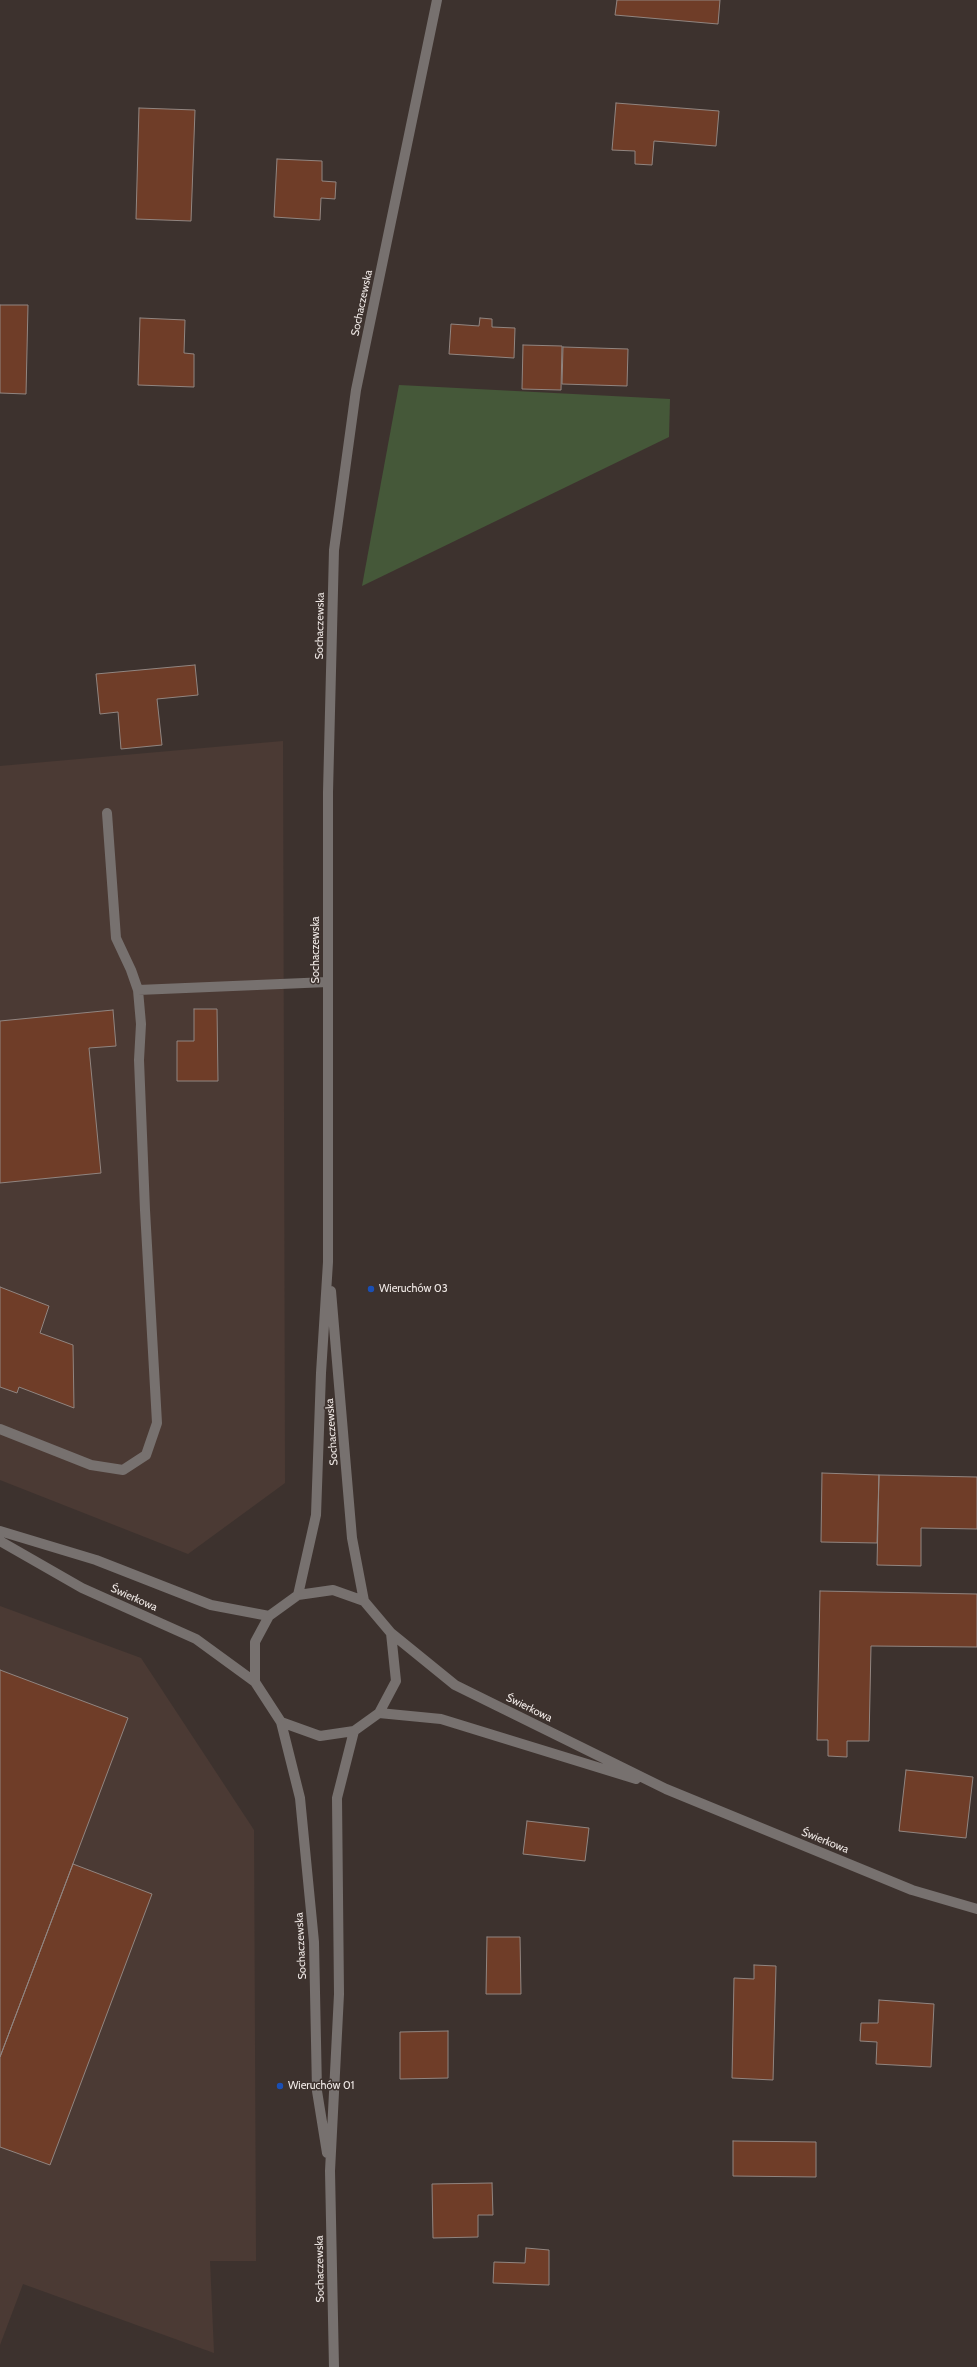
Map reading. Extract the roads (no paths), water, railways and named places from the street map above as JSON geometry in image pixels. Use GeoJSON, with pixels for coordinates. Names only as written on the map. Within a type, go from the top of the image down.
{"type":"FeatureCollection","features":[{"type":"Feature","properties":{"kind":"street","name":"Sochaczewska"},"geometry":{"type":"LineString","coordinates":[[298,1595],[316,1516],[321,1373],[328,1262],[328,792],[334,550],[356,390],[437,0]]}},
{"type":"Feature","properties":{"kind":"street"},"geometry":{"type":"LineString","coordinates":[[0,1429],[91,1465],[124,1470],[146,1455],[157,1423],[145,1210],[139,1060],[141,1024],[138,990],[131,970],[116,938],[106,813]]}},
{"type":"Feature","properties":{"kind":"street"},"geometry":{"type":"LineString","coordinates":[[138,990],[328,982]]}},
{"type":"Feature","properties":{"kind":"street","name":"Sochaczewska"},"geometry":{"type":"LineString","coordinates":[[328,1262],[340,1380],[352,1538],[364,1601]]}},
{"type":"Feature","properties":{"kind":"street","name":"Świerkowa"},"geometry":{"type":"LineString","coordinates":[[0,1531],[96,1560],[211,1605],[269,1616]]}},
{"type":"Feature","properties":{"kind":"street","name":"Świerkowa"},"geometry":{"type":"LineString","coordinates":[[0,1540],[82,1588],[196,1639],[256,1682]]}},
{"type":"Feature","properties":{"kind":"street"},"geometry":{"type":"LineString","coordinates":[[256,1682],[255,1642],[269,1616],[298,1595],[333,1590],[364,1601]]}},
{"type":"Feature","properties":{"kind":"street","name":"Świerkowa"},"geometry":{"type":"LineString","coordinates":[[364,1601],[391,1633],[455,1685],[666,1789],[912,1890],[977,1910]]}},
{"type":"Feature","properties":{"kind":"street"},"geometry":{"type":"LineString","coordinates":[[281,1722],[320,1736],[354,1731],[379,1713],[396,1681],[391,1633]]}},
{"type":"Feature","properties":{"kind":"street","name":"Sochaczewska"},"geometry":{"type":"LineString","coordinates":[[256,1682],[281,1722],[300,1798],[314,1942],[317,2091],[330,2170]]}},
{"type":"Feature","properties":{"kind":"street","name":"Świerkowa"},"geometry":{"type":"LineString","coordinates":[[379,1713],[441,1720],[666,1789]]}},
{"type":"Feature","properties":{"kind":"street","name":"Sochaczewska"},"geometry":{"type":"LineString","coordinates":[[334,2367],[330,2170],[339,1994],[336,1798],[354,1731]]}},
{"type":"Feature","properties":{"kind":"place","name":"Wieruchów 03"},"geometry":{"type":"Point","coordinates":[371,1289]}},
{"type":"Feature","properties":{"kind":"place","name":"Wieruchów 01"},"geometry":{"type":"Point","coordinates":[280,2086]}}]}
